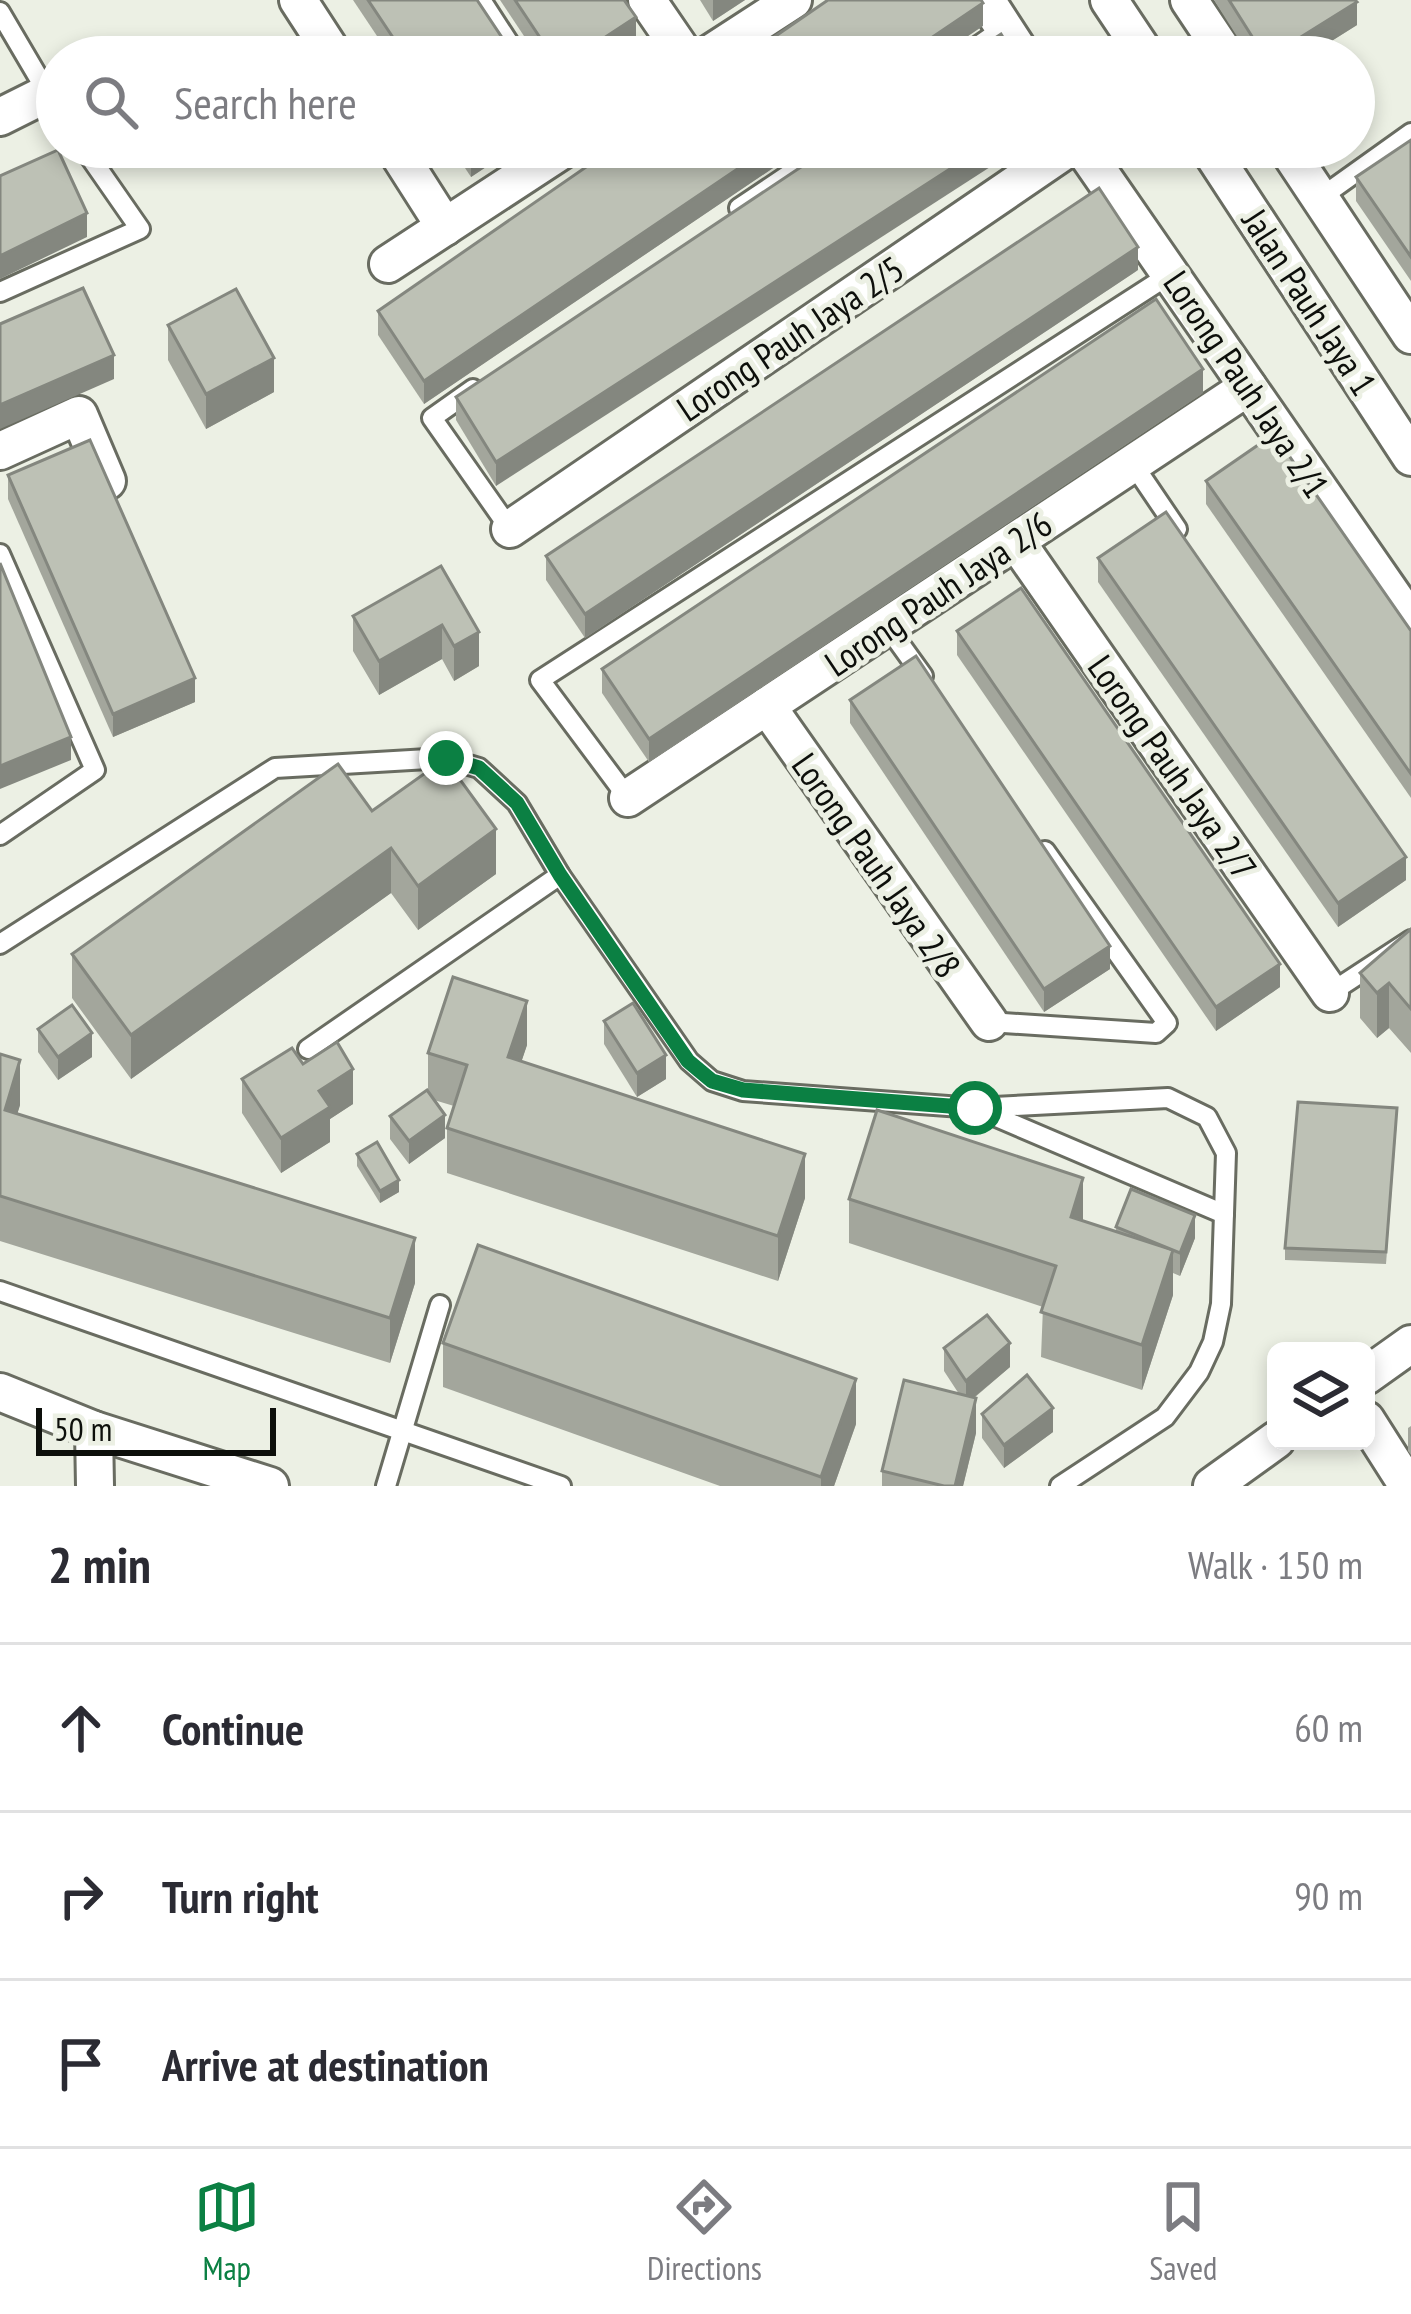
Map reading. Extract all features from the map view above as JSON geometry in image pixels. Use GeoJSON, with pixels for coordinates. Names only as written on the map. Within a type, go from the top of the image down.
{"type":"FeatureCollection","features":[{"type":"Feature","properties":{"kind":"street"},"geometry":{"type":"LineString","coordinates":[[298,0],[321,36]]}},
{"type":"Feature","properties":{"kind":"street"},"geometry":{"type":"LineString","coordinates":[[647,0],[672,36]]}},
{"type":"Feature","properties":{"kind":"street"},"geometry":{"type":"LineString","coordinates":[[737,36],[793,0]]}},
{"type":"Feature","properties":{"kind":"street"},"geometry":{"type":"LineString","coordinates":[[1109,0],[1134,36]]}},
{"type":"Feature","properties":{"kind":"street"},"geometry":{"type":"LineString","coordinates":[[1189,0],[1213,36]]}},
{"type":"Feature","properties":{"kind":"street"},"geometry":{"type":"LineString","coordinates":[[0,116],[36,106]]}},
{"type":"Feature","properties":{"kind":"street"},"geometry":{"type":"LineString","coordinates":[[408,168],[446,227]]}},
{"type":"Feature","properties":{"kind":"street"},"geometry":{"type":"LineString","coordinates":[[388,264],[535,168]]}},
{"type":"Feature","properties":{"kind":"street","name":"Lorong Pauh Jaya 2/5"},"geometry":{"type":"LineString","coordinates":[[510,529],[1039,168]]}},
{"type":"Feature","properties":{"kind":"street","name":"Lorong Pauh Jaya 2/1"},"geometry":{"type":"LineString","coordinates":[[1097,168],[1411,622]]}},
{"type":"Feature","properties":{"kind":"street","name":"Jalan Pauh Jaya 1"},"geometry":{"type":"LineString","coordinates":[[1235,168],[1411,457]]}},
{"type":"Feature","properties":{"kind":"street"},"geometry":{"type":"LineString","coordinates":[[1300,168],[1411,335]]}},
{"type":"Feature","properties":{"kind":"street","name":"Lorong Pauh Jaya 2/6"},"geometry":{"type":"LineString","coordinates":[[628,799],[1248,387]]}},
{"type":"Feature","properties":{"kind":"street"},"geometry":{"type":"LineString","coordinates":[[0,451],[79,415],[123,519]]}},
{"type":"Feature","properties":{"kind":"street","name":"Lorong Pauh Jaya 2/7"},"geometry":{"type":"LineString","coordinates":[[1016,541],[1330,992]]}},
{"type":"Feature","properties":{"kind":"street","name":"Lorong Pauh Jaya 2/8"},"geometry":{"type":"LineString","coordinates":[[767,706],[989,1022]]}},
{"type":"Feature","properties":{"kind":"street"},"geometry":{"type":"LineString","coordinates":[[1375,1370],[1411,1344]]}},
{"type":"Feature","properties":{"kind":"street"},"geometry":{"type":"LineString","coordinates":[[0,1392],[94,1430],[269,1486]]}},
{"type":"Feature","properties":{"kind":"street"},"geometry":{"type":"LineString","coordinates":[[94,1430],[95,1486]]}},
{"type":"Feature","properties":{"kind":"street"},"geometry":{"type":"LineString","coordinates":[[1375,1434],[1408,1486]]}},
{"type":"Feature","properties":{"kind":"street"},"geometry":{"type":"LineString","coordinates":[[1215,1485],[1267,1447]]}},
{"type":"Feature","properties":{"kind":"lane"},"geometry":{"type":"LineString","coordinates":[[481,0],[504,36]]}},
{"type":"Feature","properties":{"kind":"lane"},"geometry":{"type":"LineString","coordinates":[[0,12],[36,74]]}},
{"type":"Feature","properties":{"kind":"lane"},"geometry":{"type":"LineString","coordinates":[[1375,159],[1411,133]]}},
{"type":"Feature","properties":{"kind":"lane"},"geometry":{"type":"LineString","coordinates":[[0,292],[140,229],[98,168]]}},
{"type":"Feature","properties":{"kind":"lane"},"geometry":{"type":"LineString","coordinates":[[716,224],[799,168]]}},
{"type":"Feature","properties":{"kind":"lane"},"geometry":{"type":"LineString","coordinates":[[1320,198],[1362,168]]}},
{"type":"Feature","properties":{"kind":"lane"},"geometry":{"type":"LineString","coordinates":[[628,799],[541,680],[1172,273]]}},
{"type":"Feature","properties":{"kind":"lane"},"geometry":{"type":"LineString","coordinates":[[489,379],[432,418],[510,529]]}},
{"type":"Feature","properties":{"kind":"lane"},"geometry":{"type":"LineString","coordinates":[[1133,464],[1186,542]]}},
{"type":"Feature","properties":{"kind":"lane"},"geometry":{"type":"LineString","coordinates":[[0,554],[95,770],[0,835]]}},
{"type":"Feature","properties":{"kind":"lane"},"geometry":{"type":"LineString","coordinates":[[887,626],[940,702]]}},
{"type":"Feature","properties":{"kind":"lane"},"geometry":{"type":"LineString","coordinates":[[0,944],[275,768],[446,758],[479,768],[517,803],[560,875],[688,1061],[712,1081],[743,1090],[975,1108],[1168,1098],[1207,1117],[1226,1153],[1221,1304],[1213,1342],[1199,1372],[1165,1417],[1060,1486]]}},
{"type":"Feature","properties":{"kind":"lane"},"geometry":{"type":"LineString","coordinates":[[989,1022],[1156,1033],[1167,1023],[1034,834]]}},
{"type":"Feature","properties":{"kind":"lane"},"geometry":{"type":"LineString","coordinates":[[308,1049],[560,875]]}},
{"type":"Feature","properties":{"kind":"lane"},"geometry":{"type":"LineString","coordinates":[[1330,992],[1411,940]]}},
{"type":"Feature","properties":{"kind":"lane"},"geometry":{"type":"LineString","coordinates":[[975,1108],[1224,1214]]}},
{"type":"Feature","properties":{"kind":"lane"},"geometry":{"type":"LineString","coordinates":[[0,1291],[561,1486]]}},
{"type":"Feature","properties":{"kind":"lane"},"geometry":{"type":"LineString","coordinates":[[386,1486],[440,1305]]}},
{"type":"Feature","properties":{"kind":"building"},"geometry":{"type":"Polygon","coordinates":[[[368,0],[477,0],[501,36],[392,36],[368,0]]]}},
{"type":"Feature","properties":{"kind":"building"},"geometry":{"type":"Polygon","coordinates":[[[515,0],[624,0],[636,17],[607,36],[539,36],[515,0]]]}},
{"type":"Feature","properties":{"kind":"building"},"geometry":{"type":"Polygon","coordinates":[[[828,0],[983,3],[934,36],[776,36],[828,0]]]}},
{"type":"Feature","properties":{"kind":"building"},"geometry":{"type":"Polygon","coordinates":[[[1229,0],[1357,2],[1303,36],[1252,36],[1229,0]]]}},
{"type":"Feature","properties":{"kind":"building"},"geometry":{"type":"Polygon","coordinates":[[[1411,140],[1411,257],[1356,177],[1411,140]]]}},
{"type":"Feature","properties":{"kind":"building"},"geometry":{"type":"Polygon","coordinates":[[[36,160],[36,168],[66,168],[87,213],[0,256],[0,176],[36,160]]]}},
{"type":"Feature","properties":{"kind":"building"},"geometry":{"type":"Polygon","coordinates":[[[585,168],[739,168],[424,381],[378,311],[585,168]]]}},
{"type":"Feature","properties":{"kind":"building"},"geometry":{"type":"Polygon","coordinates":[[[800,168],[951,168],[496,462],[456,397],[800,168]]]}},
{"type":"Feature","properties":{"kind":"building"},"geometry":{"type":"Polygon","coordinates":[[[1099,188],[1138,247],[585,614],[546,556],[1099,188]]]}},
{"type":"Feature","properties":{"kind":"building"},"geometry":{"type":"Polygon","coordinates":[[[83,288],[114,355],[0,405],[0,324],[83,288]]]}},
{"type":"Feature","properties":{"kind":"building"},"geometry":{"type":"Polygon","coordinates":[[[236,289],[274,358],[206,394],[168,325],[236,289]]]}},
{"type":"Feature","properties":{"kind":"building"},"geometry":{"type":"Polygon","coordinates":[[[1156,299],[1203,369],[649,739],[602,669],[1156,299]]]}},
{"type":"Feature","properties":{"kind":"building"},"geometry":{"type":"Polygon","coordinates":[[[1274,434],[1411,631],[1411,774],[1206,481],[1274,434]]]}},
{"type":"Feature","properties":{"kind":"building"},"geometry":{"type":"Polygon","coordinates":[[[90,440],[195,678],[113,714],[8,475],[90,440]]]}},
{"type":"Feature","properties":{"kind":"building"},"geometry":{"type":"Polygon","coordinates":[[[1166,512],[1406,857],[1338,903],[1098,558],[1166,512]]]}},
{"type":"Feature","properties":{"kind":"building"},"geometry":{"type":"Polygon","coordinates":[[[0,563],[71,737],[0,766],[0,563]]]}},
{"type":"Feature","properties":{"kind":"building"},"geometry":{"type":"Polygon","coordinates":[[[441,566],[479,632],[454,646],[442,625],[379,661],[353,616],[441,566]]]}},
{"type":"Feature","properties":{"kind":"building"},"geometry":{"type":"Polygon","coordinates":[[[1021,588],[1280,964],[1216,1007],[957,631],[1021,588]]]}},
{"type":"Feature","properties":{"kind":"building"},"geometry":{"type":"Polygon","coordinates":[[[916,656],[1110,946],[1044,989],[850,700],[916,656]]]}},
{"type":"Feature","properties":{"kind":"building"},"geometry":{"type":"Polygon","coordinates":[[[445,759],[496,829],[418,886],[391,848],[131,1035],[72,954],[338,764],[372,811],[445,759]]]}},
{"type":"Feature","properties":{"kind":"building"},"geometry":{"type":"Polygon","coordinates":[[[1411,929],[1411,1009],[1389,983],[1377,993],[1360,973],[1411,929]]]}},
{"type":"Feature","properties":{"kind":"building"},"geometry":{"type":"Polygon","coordinates":[[[453,977],[527,1001],[508,1057],[805,1154],[778,1236],[447,1128],[467,1065],[428,1053],[453,977]]]}},
{"type":"Feature","properties":{"kind":"building"},"geometry":{"type":"Polygon","coordinates":[[[633,1003],[666,1055],[637,1073],[604,1021],[633,1003]]]}},
{"type":"Feature","properties":{"kind":"building"},"geometry":{"type":"Polygon","coordinates":[[[72,1005],[92,1033],[58,1057],[38,1029],[72,1005]]]}},
{"type":"Feature","properties":{"kind":"building"},"geometry":{"type":"Polygon","coordinates":[[[337,1042],[353,1069],[319,1091],[330,1107],[281,1138],[242,1079],[292,1048],[303,1064],[337,1042]]]}},
{"type":"Feature","properties":{"kind":"building"},"geometry":{"type":"Polygon","coordinates":[[[0,1054],[20,1060],[5,1110],[415,1238],[390,1318],[0,1196],[0,1054]]]}},
{"type":"Feature","properties":{"kind":"building"},"geometry":{"type":"Polygon","coordinates":[[[427,1090],[445,1115],[409,1141],[390,1116],[427,1090]]]}},
{"type":"Feature","properties":{"kind":"building"},"geometry":{"type":"Polygon","coordinates":[[[1298,1102],[1397,1108],[1386,1252],[1285,1248],[1298,1102]]]}},
{"type":"Feature","properties":{"kind":"building"},"geometry":{"type":"Polygon","coordinates":[[[877,1110],[1083,1178],[1071,1217],[1173,1250],[1142,1345],[1041,1312],[1056,1266],[849,1199],[877,1110]]]}},
{"type":"Feature","properties":{"kind":"building"},"geometry":{"type":"Polygon","coordinates":[[[377,1142],[399,1180],[380,1191],[357,1154],[377,1142]]]}},
{"type":"Feature","properties":{"kind":"building"},"geometry":{"type":"Polygon","coordinates":[[[1131,1189],[1195,1215],[1180,1253],[1116,1227],[1131,1189]]]}},
{"type":"Feature","properties":{"kind":"building"},"geometry":{"type":"Polygon","coordinates":[[[478,1245],[856,1379],[821,1477],[443,1343],[478,1245]]]}},
{"type":"Feature","properties":{"kind":"building"},"geometry":{"type":"Polygon","coordinates":[[[987,1315],[1010,1343],[966,1381],[944,1348],[987,1315]]]}},
{"type":"Feature","properties":{"kind":"building"},"geometry":{"type":"Polygon","coordinates":[[[1027,1375],[1053,1408],[1004,1445],[982,1414],[1027,1375]]]}},
{"type":"Feature","properties":{"kind":"building"},"geometry":{"type":"Polygon","coordinates":[[[904,1380],[976,1398],[955,1486],[882,1471],[904,1380]]]}},
{"type":"Feature","properties":{"kind":"route"},"geometry":{"type":"LineString","coordinates":[[446,758],[479,768],[517,803],[560,875],[688,1061],[712,1081],[743,1090],[975,1108]]}}]}
